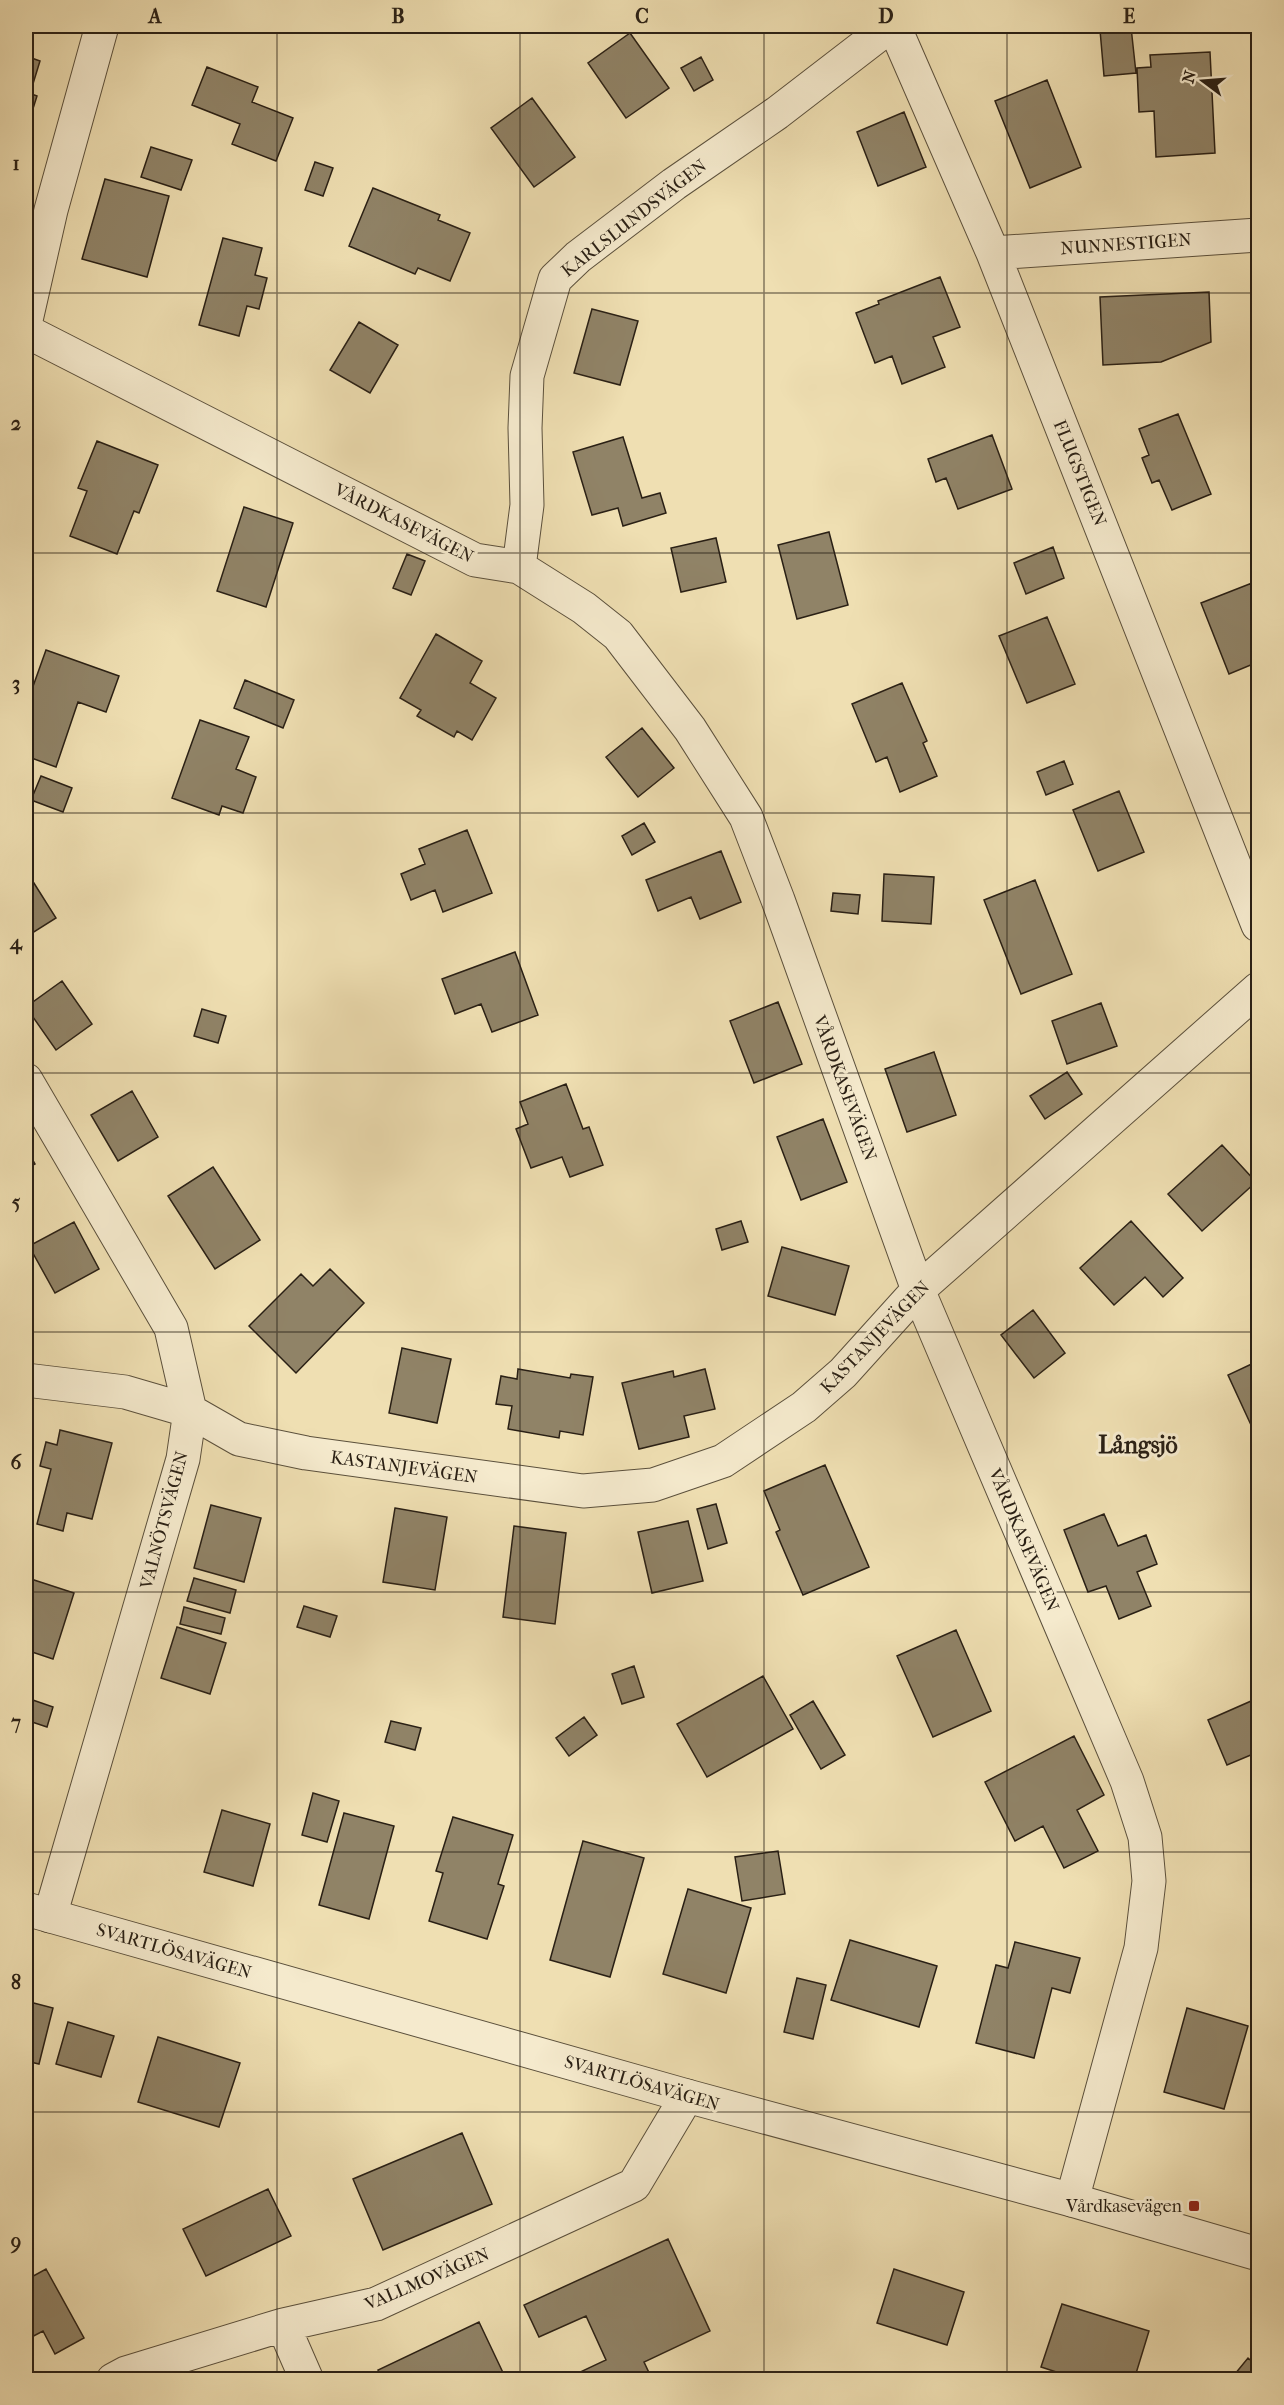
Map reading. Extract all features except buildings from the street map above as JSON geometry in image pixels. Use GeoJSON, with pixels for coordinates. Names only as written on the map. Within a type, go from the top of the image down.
{"type":"FeatureCollection","features":[{"type":"Feature","properties":{"kind":"street"},"geometry":{"type":"LineString","coordinates":[[26,320],[51,210],[102,26]]}},
{"type":"Feature","properties":{"kind":"street","name":"FLUGSTIGEN"},"geometry":{"type":"LineString","coordinates":[[892,26],[993,253],[1258,925]]}},
{"type":"Feature","properties":{"kind":"street","name":"KARLSLUNDSVÄGEN"},"geometry":{"type":"LineString","coordinates":[[519,567],[527,505],[525,428],[527,376],[555,279],[578,257],[674,184],[777,113],[892,26]]}},
{"type":"Feature","properties":{"kind":"street","name":"NUNNESTIGEN"},"geometry":{"type":"LineString","coordinates":[[993,253],[1258,236]]}},
{"type":"Feature","properties":{"kind":"street","name":"VÅRDKASEVÄGEN"},"geometry":{"type":"LineString","coordinates":[[26,331],[475,560],[519,567],[584,608],[618,635],[690,729],[746,817],[918,1290],[1127,1781],[1145,1837],[1149,1881],[1141,1948],[1072,2200]]}},
{"type":"Feature","properties":{"kind":"street","name":"KASTANJEVÄGEN"},"geometry":{"type":"LineString","coordinates":[[26,1380],[124,1392],[189,1411],[239,1439],[306,1453],[583,1491],[653,1485],[723,1461],[804,1407],[843,1373],[918,1290],[1258,989]]}},
{"type":"Feature","properties":{"kind":"street","name":"VALNÖTSVÄGEN"},"geometry":{"type":"LineString","coordinates":[[26,1080],[171,1328],[189,1411],[183,1459],[38,1913]]}},
{"type":"Feature","properties":{"kind":"street","name":"SVARTLÖSAVÄGEN"},"geometry":{"type":"LineString","coordinates":[[38,1913],[687,2096],[1072,2200],[1258,2254]]}},
{"type":"Feature","properties":{"kind":"street","name":"VALLMOVÄGEN"},"geometry":{"type":"LineString","coordinates":[[113,2379],[283,2325],[376,2304],[634,2185],[687,2096]]}},
{"type":"Feature","properties":{"kind":"street"},"geometry":{"type":"LineString","coordinates":[[283,2325],[307,2379]]}},
{"type":"Feature","properties":{"kind":"place","name":"Vårdkasevägen"},"geometry":{"type":"Point","coordinates":[1194,2206]}},
{"type":"Feature","properties":{"kind":"district","name":"Långsjö"},"geometry":{"type":"Point","coordinates":[1138,1445]}}]}
